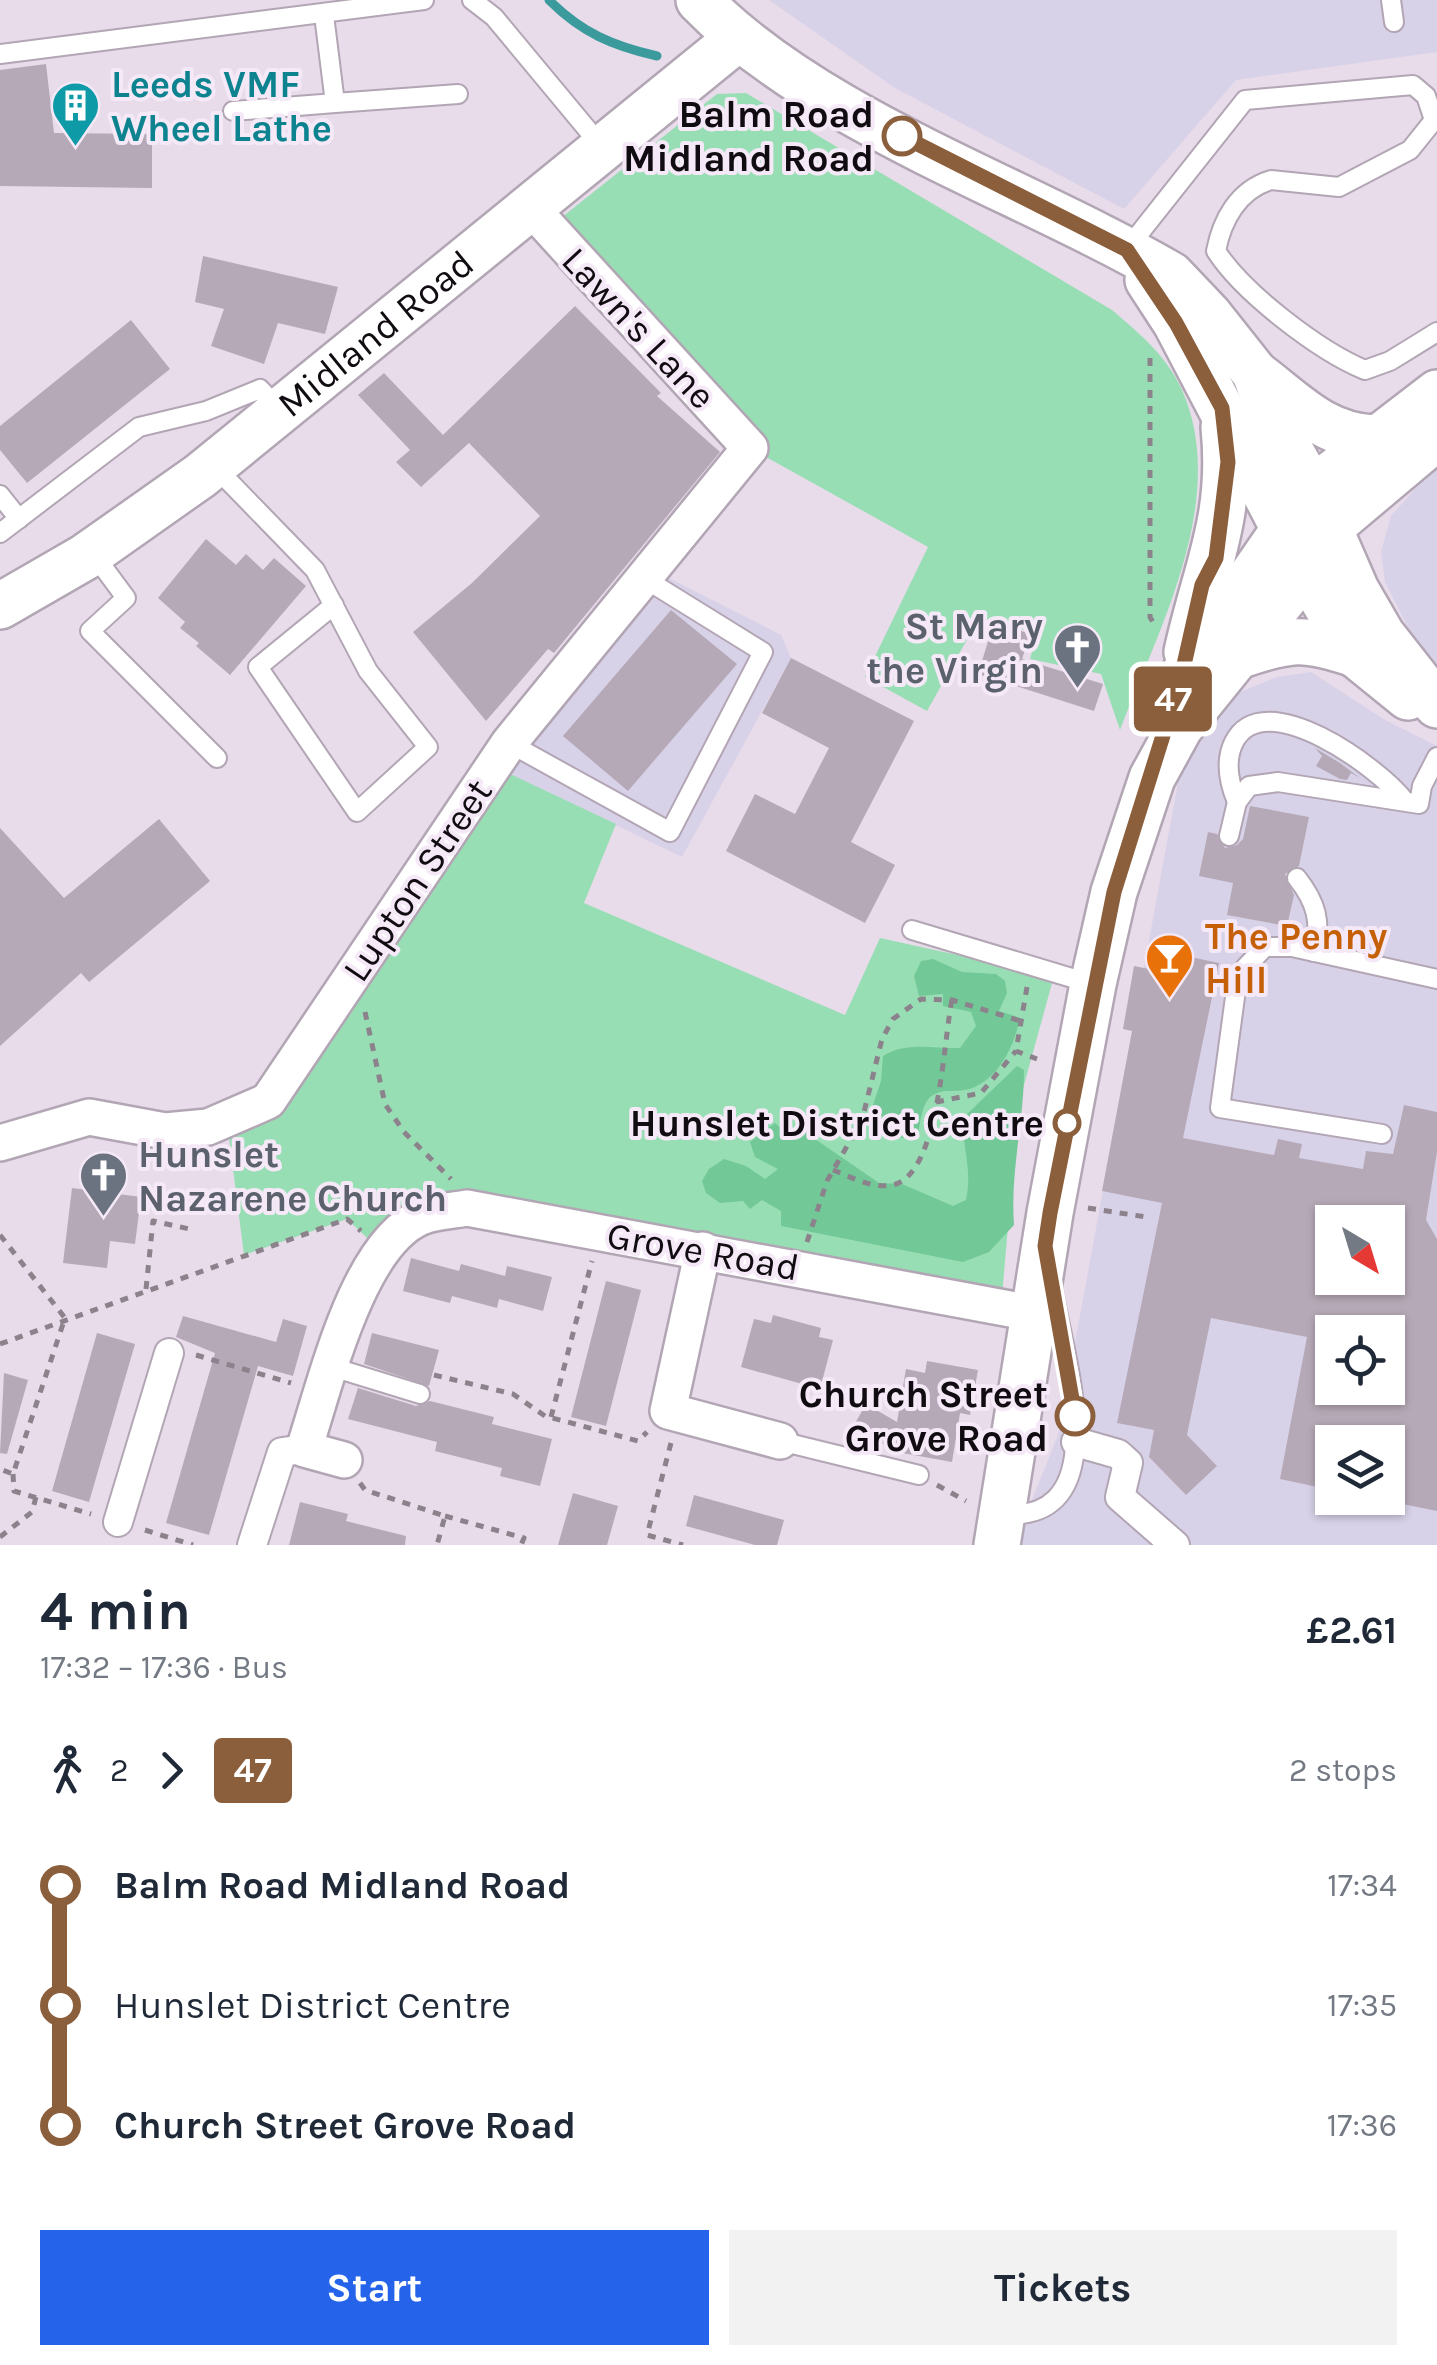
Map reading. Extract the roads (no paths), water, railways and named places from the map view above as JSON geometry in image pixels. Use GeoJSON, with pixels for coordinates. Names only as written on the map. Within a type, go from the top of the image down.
{"type":"FeatureCollection","features":[{"type":"Feature","properties":{"kind":"street"},"geometry":{"type":"LineString","coordinates":[[700,0],[737,39],[892,131],[1171,275],[1209,314],[1255,373],[1315,422],[1345,437],[1374,438]]}},
{"type":"Feature","properties":{"kind":"street","name":"Midland Road"},"geometry":{"type":"LineString","coordinates":[[0,606],[92,552],[214,465],[737,39]]}},
{"type":"Feature","properties":{"kind":"street","name":"Lawn's Lane"},"geometry":{"type":"LineString","coordinates":[[530,207],[750,448]]}},
{"type":"Feature","properties":{"kind":"street"},"geometry":{"type":"LineString","coordinates":[[1127,250],[1176,323],[1283,529],[1355,654],[1399,692],[1437,709]]}},
{"type":"Feature","properties":{"kind":"street"},"geometry":{"type":"LineString","coordinates":[[1255,373],[1271,417],[1382,636],[1437,709]]}},
{"type":"Feature","properties":{"kind":"street"},"geometry":{"type":"LineString","coordinates":[[999,1530],[1093,984],[1114,892],[1152,778],[1191,711],[1306,571],[1320,508],[1374,438],[1437,394]]}},
{"type":"Feature","properties":{"kind":"street"},"geometry":{"type":"LineString","coordinates":[[1152,778],[1152,763],[1181,678],[1202,585],[1216,558],[1222,529],[1228,462],[1222,408]]}},
{"type":"Feature","properties":{"kind":"street"},"geometry":{"type":"LineString","coordinates":[[1181,678],[1283,529],[1437,436]]}},
{"type":"Feature","properties":{"kind":"street","name":"Lupton Street"},"geometry":{"type":"LineString","coordinates":[[0,1143],[89,1117],[165,1130],[227,1122],[268,1101],[508,743],[750,448]]}},
{"type":"Feature","properties":{"kind":"street"},"geometry":{"type":"LineString","coordinates":[[1240,655],[1288,639],[1323,643],[1355,654]]}},
{"type":"Feature","properties":{"kind":"street","name":"Grove Road"},"geometry":{"type":"LineString","coordinates":[[304,1449],[360,1282],[381,1250],[419,1217],[466,1208],[1036,1314]]}},
{"type":"Feature","properties":{"kind":"street"},"geometry":{"type":"LineString","coordinates":[[703,1250],[673,1413],[780,1441]]}},
{"type":"Feature","properties":{"kind":"street"},"geometry":{"type":"LineString","coordinates":[[118,1522],[168,1353]]}},
{"type":"Feature","properties":{"kind":"street"},"geometry":{"type":"LineString","coordinates":[[1076,1442],[1118,1454],[1128,1462],[1120,1497],[1175,1545]]}},
{"type":"Feature","properties":{"kind":"street"},"geometry":{"type":"LineString","coordinates":[[252,1545],[282,1452],[304,1449],[344,1460]]}},
{"type":"Feature","properties":{"kind":"lane"},"geometry":{"type":"LineString","coordinates":[[0,54],[424,0]]}},
{"type":"Feature","properties":{"kind":"lane"},"geometry":{"type":"LineString","coordinates":[[472,0],[494,17],[602,148]]}},
{"type":"Feature","properties":{"kind":"lane"},"geometry":{"type":"LineString","coordinates":[[1392,0],[1394,22]]}},
{"type":"Feature","properties":{"kind":"lane"},"geometry":{"type":"LineString","coordinates":[[324,15],[335,103]]}},
{"type":"Feature","properties":{"kind":"lane"},"geometry":{"type":"LineString","coordinates":[[1127,250],[1245,100],[1413,84],[1426,96],[1435,119],[1410,150],[1339,187],[1271,180],[1260,183],[1230,211],[1216,251],[1228,269],[1262,298],[1330,350],[1365,370],[1390,362],[1437,332]]}},
{"type":"Feature","properties":{"kind":"lane"},"geometry":{"type":"LineString","coordinates":[[232,111],[458,94]]}},
{"type":"Feature","properties":{"kind":"lane"},"geometry":{"type":"LineString","coordinates":[[0,533],[139,427],[206,410],[260,389],[281,412]]}},
{"type":"Feature","properties":{"kind":"lane"},"geometry":{"type":"LineString","coordinates":[[214,465],[315,570],[334,605],[368,671],[428,747],[358,812],[258,668],[334,605]]}},
{"type":"Feature","properties":{"kind":"lane"},"geometry":{"type":"LineString","coordinates":[[0,495],[19,519]]}},
{"type":"Feature","properties":{"kind":"lane"},"geometry":{"type":"LineString","coordinates":[[92,552],[126,598],[90,630],[217,758]]}},
{"type":"Feature","properties":{"kind":"lane"},"geometry":{"type":"LineString","coordinates":[[508,743],[670,832],[763,652],[642,577]]}},
{"type":"Feature","properties":{"kind":"lane"},"geometry":{"type":"LineString","coordinates":[[1237,802],[1228,775],[1235,740],[1253,723],[1272,718],[1303,729],[1377,774],[1404,800]]}},
{"type":"Feature","properties":{"kind":"lane"},"geometry":{"type":"LineString","coordinates":[[1229,836],[1237,802],[1249,786],[1278,782],[1419,804],[1422,786],[1437,758]]}},
{"type":"Feature","properties":{"kind":"lane"},"geometry":{"type":"LineString","coordinates":[[1297,878],[1309,894],[1320,926],[1314,952]]}},
{"type":"Feature","properties":{"kind":"lane"},"geometry":{"type":"LineString","coordinates":[[912,930],[1093,984]]}},
{"type":"Feature","properties":{"kind":"lane"},"geometry":{"type":"LineString","coordinates":[[1382,1134],[1220,1108],[1238,975],[1266,947],[1314,952],[1437,979]]}},
{"type":"Feature","properties":{"kind":"lane"},"geometry":{"type":"LineString","coordinates":[[999,1530],[1039,1511],[1065,1492],[1076,1442],[1045,1246]]}},
{"type":"Feature","properties":{"kind":"lane"},"geometry":{"type":"LineString","coordinates":[[327,1380],[420,1394]]}},
{"type":"Feature","properties":{"kind":"lane"},"geometry":{"type":"LineString","coordinates":[[780,1441],[920,1476]]}},
{"type":"Feature","properties":{"kind":"waterway"},"geometry":{"type":"LineString","coordinates":[[549,0],[599,37],[657,56]]}},
{"type":"Feature","properties":{"kind":"place","name":"Balm Road Midland Road"},"geometry":{"type":"Point","coordinates":[902,136]}},
{"type":"Feature","properties":{"kind":"place","name":"Leeds VMF Wheel Lathe"},"geometry":{"type":"Point","coordinates":[76,148]}},
{"type":"Feature","properties":{"kind":"place","name":"St Mary the Virgin"},"geometry":{"type":"Point","coordinates":[1078,690]}},
{"type":"Feature","properties":{"kind":"place","name":"The Penny Hill"},"geometry":{"type":"Point","coordinates":[1170,1000]}},
{"type":"Feature","properties":{"kind":"place","name":"Hunslet District Centre"},"geometry":{"type":"Point","coordinates":[1067,1123]}},
{"type":"Feature","properties":{"kind":"place","name":"Hunslet Nazarene Church"},"geometry":{"type":"Point","coordinates":[103,1218]}},
{"type":"Feature","properties":{"kind":"place","name":"Church Street Grove Road"},"geometry":{"type":"Point","coordinates":[1075,1416]}}]}
